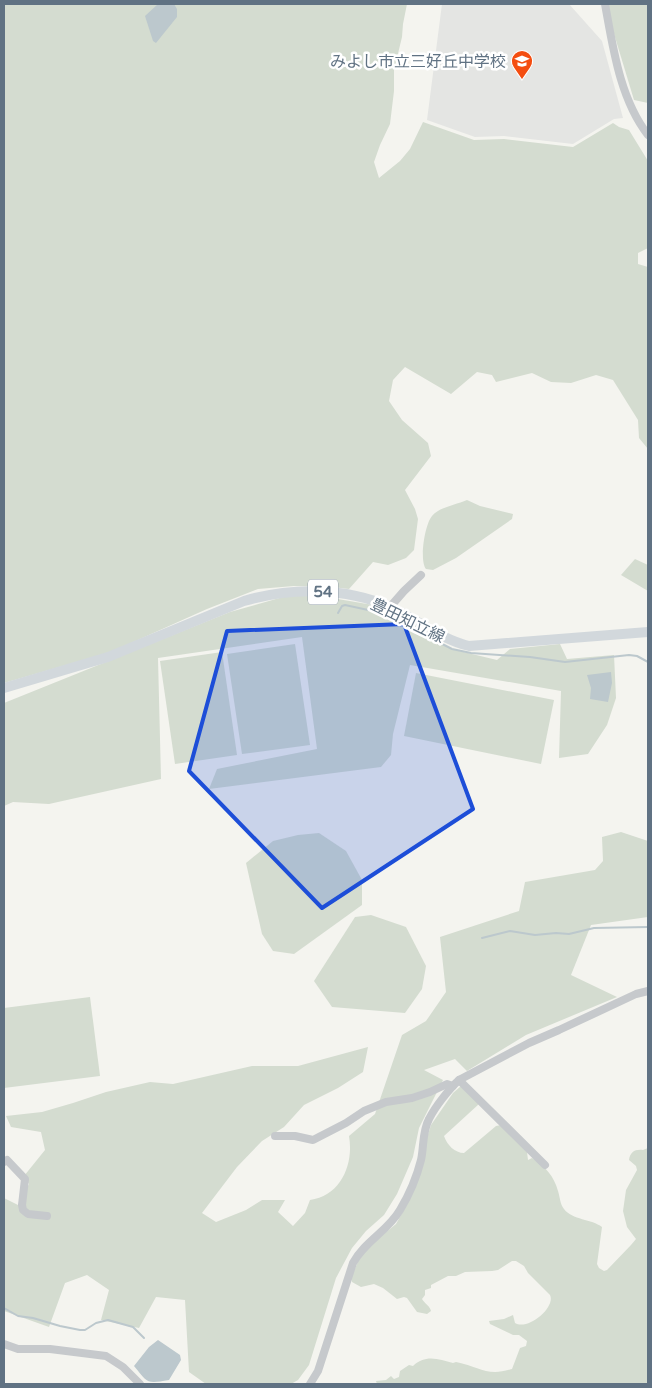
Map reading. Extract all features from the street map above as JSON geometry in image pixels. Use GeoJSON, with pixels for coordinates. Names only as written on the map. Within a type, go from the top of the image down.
{"type":"FeatureCollection","features":[{"type":"Feature","properties":{"kind":"main road","name":"豊田知立線"},"geometry":{"type":"LineString","coordinates":[[4,688],[108,657],[244,601],[265,595],[299,590],[362,598],[390,607],[445,638],[468,646],[648,632]]}},
{"type":"Feature","properties":{"kind":"street"},"geometry":{"type":"LineString","coordinates":[[605,4],[616,58],[627,98],[648,135]]}},
{"type":"Feature","properties":{"kind":"street"},"geometry":{"type":"LineString","coordinates":[[390,607],[421,575]]}},
{"type":"Feature","properties":{"kind":"street"},"geometry":{"type":"LineString","coordinates":[[275,1136],[295,1136],[313,1140],[364,1111],[386,1102],[412,1098],[447,1084],[456,1083],[529,1043],[636,994],[648,991]]}},
{"type":"Feature","properties":{"kind":"street"},"geometry":{"type":"LineString","coordinates":[[456,1083],[546,1165]]}},
{"type":"Feature","properties":{"kind":"street"},"geometry":{"type":"LineString","coordinates":[[310,1384],[318,1371],[353,1263],[358,1253],[391,1224],[401,1208],[421,1159],[424,1134],[429,1119],[456,1083]]}},
{"type":"Feature","properties":{"kind":"street"},"geometry":{"type":"LineString","coordinates":[[4,1162],[7,1160],[25,1179],[21,1208],[28,1214],[47,1216]]}},
{"type":"Feature","properties":{"kind":"street"},"geometry":{"type":"LineString","coordinates":[[4,1344],[18,1349],[50,1349],[106,1356],[123,1367],[140,1384]]}},
{"type":"Feature","properties":{"kind":"highlighted area"},"geometry":{"type":"Polygon","coordinates":[[[404,624],[473,809],[322,908],[189,771],[227,631],[404,624]]]}},
{"type":"Feature","properties":{"kind":"shaded area"},"geometry":{"type":"Polygon","coordinates":[[[4,4],[407,4],[394,70],[394,91],[390,124],[374,162],[379,178],[400,161],[410,149],[423,122],[474,140],[504,139],[573,147],[613,123],[629,130],[648,161],[648,248],[638,253],[638,264],[648,267],[648,449],[639,438],[638,420],[613,380],[596,375],[571,383],[551,382],[532,373],[496,382],[492,375],[477,372],[451,394],[405,367],[393,380],[389,401],[402,420],[428,443],[431,456],[405,490],[418,519],[414,550],[406,558],[388,565],[373,562],[349,589],[294,586],[258,589],[207,609],[111,652],[4,683],[4,4]]]}},
{"type":"Feature","properties":{"kind":"shaded area"},"geometry":{"type":"Polygon","coordinates":[[[158,4],[174,4],[177,9],[177,17],[156,43],[153,41],[145,16],[158,4]]]}},
{"type":"Feature","properties":{"kind":"shaded area","name":"みよし市立三好丘中学校"},"geometry":{"type":"Polygon","coordinates":[[[442,4],[569,4],[602,41],[623,118],[614,119],[573,144],[504,136],[475,137],[427,120],[442,4]]]}},
{"type":"Feature","properties":{"kind":"shaded area"},"geometry":{"type":"Polygon","coordinates":[[[605,4],[648,4],[648,103],[634,100],[605,4]]]}},
{"type":"Feature","properties":{"kind":"shaded area"},"geometry":{"type":"Polygon","coordinates":[[[467,500],[480,506],[513,514],[512,519],[456,558],[433,570],[426,569],[423,550],[429,520],[439,510],[467,500]]]}},
{"type":"Feature","properties":{"kind":"shaded area"},"geometry":{"type":"Polygon","coordinates":[[[635,559],[648,565],[648,591],[621,575],[635,559]]]}},
{"type":"Feature","properties":{"kind":"shaded area"},"geometry":{"type":"Polygon","coordinates":[[[290,595],[320,596],[373,605],[406,620],[451,649],[497,660],[510,649],[560,644],[567,659],[614,655],[616,698],[607,725],[588,754],[559,758],[561,691],[410,665],[393,734],[391,755],[381,767],[209,789],[217,769],[317,749],[302,637],[158,658],[161,779],[49,804],[13,802],[4,806],[4,703],[230,612],[290,595]]]}},
{"type":"Feature","properties":{"kind":"shaded area"},"geometry":{"type":"Polygon","coordinates":[[[295,644],[310,745],[242,754],[227,654],[295,644]]]}},
{"type":"Feature","properties":{"kind":"shaded area"},"geometry":{"type":"Polygon","coordinates":[[[222,652],[237,755],[175,764],[160,661],[222,652]]]}},
{"type":"Feature","properties":{"kind":"shaded area"},"geometry":{"type":"Polygon","coordinates":[[[611,672],[612,683],[608,702],[590,699],[591,688],[587,675],[611,672]]]}},
{"type":"Feature","properties":{"kind":"shaded area"},"geometry":{"type":"Polygon","coordinates":[[[416,673],[554,700],[541,764],[404,736],[416,673]]]}},
{"type":"Feature","properties":{"kind":"shaded area"},"geometry":{"type":"Polygon","coordinates":[[[621,832],[648,841],[648,917],[591,925],[571,975],[617,997],[526,1035],[467,1071],[455,1059],[424,1070],[443,1080],[419,1128],[413,1157],[397,1194],[384,1215],[366,1231],[352,1248],[336,1278],[309,1365],[298,1380],[291,1384],[206,1384],[189,1372],[185,1300],[156,1297],[139,1328],[101,1320],[109,1290],[87,1275],[65,1283],[49,1327],[4,1311],[4,1198],[18,1205],[29,1184],[24,1176],[45,1150],[41,1132],[11,1127],[6,1116],[42,1112],[106,1092],[150,1082],[173,1084],[252,1066],[298,1066],[368,1047],[363,1072],[338,1088],[304,1105],[284,1127],[262,1141],[237,1167],[202,1213],[216,1222],[246,1210],[262,1200],[285,1200],[278,1212],[293,1226],[305,1213],[310,1200],[330,1192],[343,1177],[349,1157],[349,1136],[375,1114],[402,1035],[426,1021],[446,992],[440,937],[519,911],[525,882],[595,870],[603,861],[602,837],[621,832]]]}},
{"type":"Feature","properties":{"kind":"shaded area"},"geometry":{"type":"Polygon","coordinates":[[[319,833],[346,851],[362,880],[362,905],[294,954],[273,951],[262,934],[246,863],[273,841],[298,835],[319,833]]]}},
{"type":"Feature","properties":{"kind":"shaded area"},"geometry":{"type":"Polygon","coordinates":[[[371,915],[406,927],[426,966],[422,989],[405,1013],[332,1007],[314,981],[355,917],[371,915]]]}},
{"type":"Feature","properties":{"kind":"shaded area"},"geometry":{"type":"Polygon","coordinates":[[[90,997],[100,1076],[4,1088],[4,1008],[90,997]]]}},
{"type":"Feature","properties":{"kind":"shaded area"},"geometry":{"type":"Polygon","coordinates":[[[461,1086],[479,1104],[444,1136],[449,1145],[458,1152],[464,1153],[496,1126],[501,1125],[527,1152],[528,1160],[532,1158],[548,1172],[554,1181],[564,1209],[572,1215],[602,1227],[597,1264],[604,1271],[636,1239],[627,1227],[623,1211],[626,1190],[637,1170],[636,1166],[629,1160],[633,1152],[648,1148],[648,1384],[377,1384],[376,1381],[386,1380],[391,1376],[394,1379],[399,1377],[400,1371],[409,1365],[413,1366],[427,1359],[456,1362],[490,1372],[512,1369],[520,1348],[526,1346],[527,1341],[519,1335],[513,1335],[490,1324],[489,1321],[504,1319],[513,1315],[515,1323],[520,1325],[527,1324],[545,1311],[551,1300],[550,1295],[528,1273],[524,1266],[516,1261],[512,1261],[498,1270],[465,1272],[456,1276],[448,1276],[431,1285],[431,1288],[425,1290],[425,1295],[422,1299],[431,1311],[427,1314],[417,1312],[407,1298],[397,1299],[383,1288],[374,1284],[361,1287],[352,1282],[351,1278],[360,1257],[369,1246],[396,1224],[405,1208],[431,1125],[453,1093],[461,1086]]]}},
{"type":"Feature","properties":{"kind":"shaded area"},"geometry":{"type":"Polygon","coordinates":[[[158,1340],[180,1355],[181,1360],[169,1380],[152,1382],[145,1379],[134,1366],[149,1347],[158,1340]]]}},
{"type":"Feature","properties":{"kind":"waterway"},"geometry":{"type":"LineString","coordinates":[[338,613],[342,606],[345,605],[382,613],[452,649],[471,653],[530,657],[565,662],[629,655],[637,656],[648,662]]}},
{"type":"Feature","properties":{"kind":"waterway"},"geometry":{"type":"LineString","coordinates":[[482,938],[510,931],[535,935],[569,934],[594,928],[648,927]]}},
{"type":"Feature","properties":{"kind":"waterway"},"geometry":{"type":"LineString","coordinates":[[4,1308],[18,1316],[80,1330],[85,1330],[96,1323],[108,1320],[133,1327],[144,1338]]}},
{"type":"Feature","properties":{"kind":"place","name":"みよし市立三好丘中学校"},"geometry":{"type":"Point","coordinates":[522,80]}}]}
